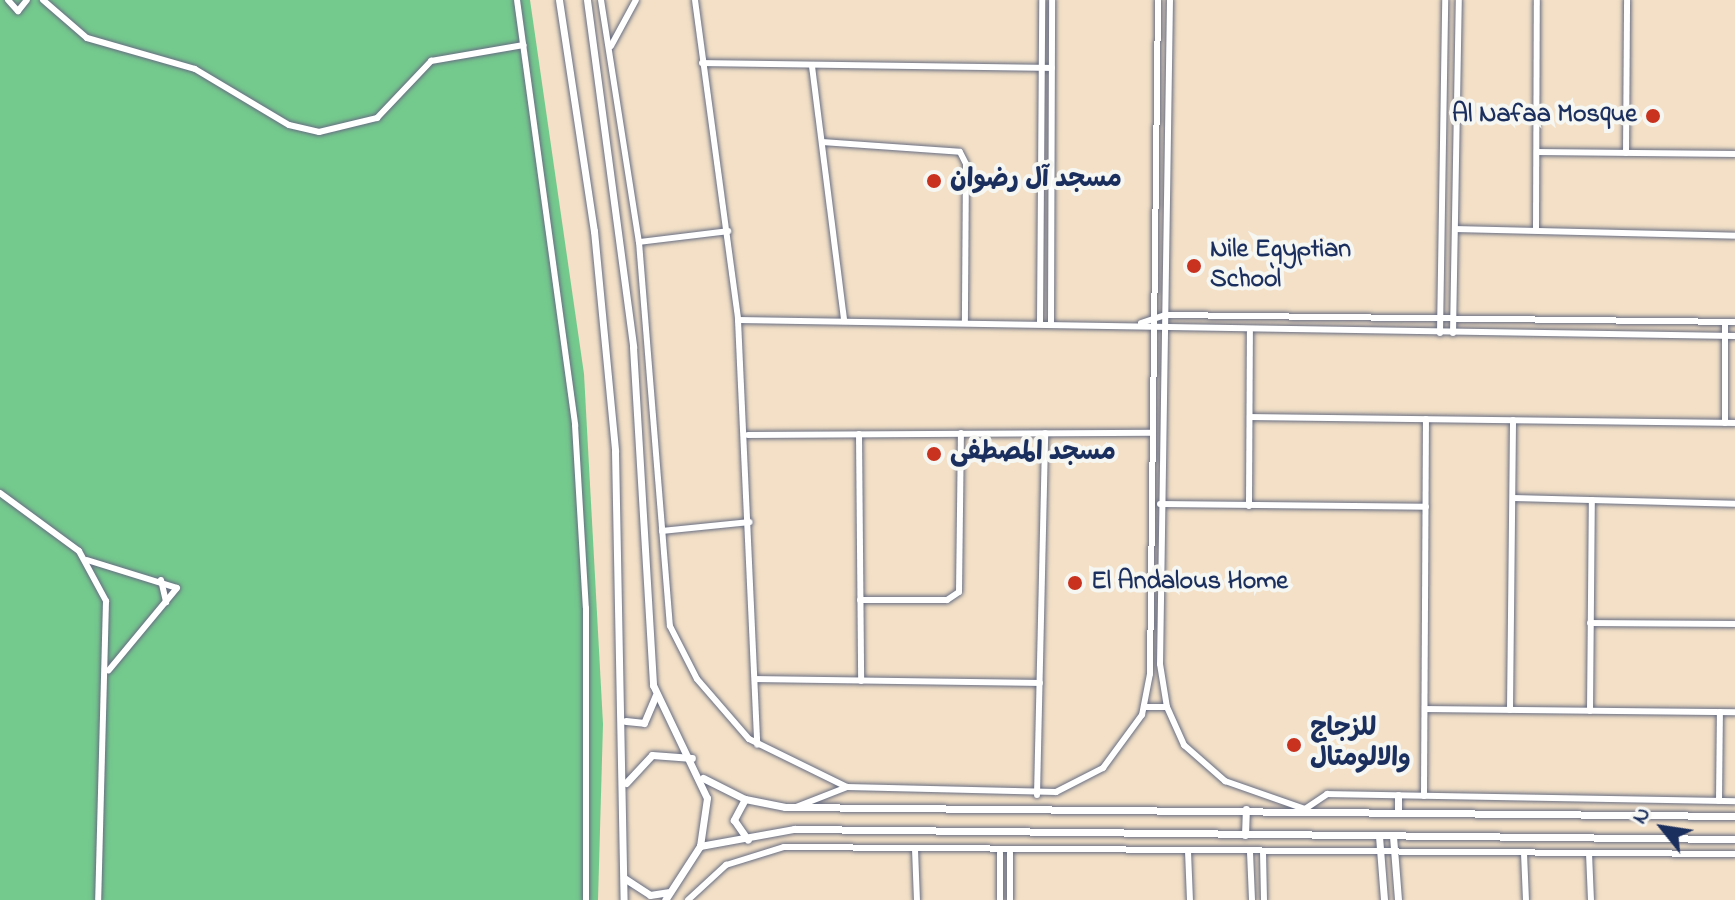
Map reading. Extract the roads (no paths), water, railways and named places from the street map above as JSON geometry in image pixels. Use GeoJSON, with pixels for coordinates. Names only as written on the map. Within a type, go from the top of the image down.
{"type":"FeatureCollection","features":[{"type":"Feature","properties":{"kind":"street"},"geometry":{"type":"LineString","coordinates":[[8,0],[14,10],[44,1],[87,38],[195,69],[289,125],[319,132],[377,118],[431,61],[524,45]]}},
{"type":"Feature","properties":{"kind":"street"},"geometry":{"type":"LineString","coordinates":[[517,0],[579,468],[586,900]]}},
{"type":"Feature","properties":{"kind":"street"},"geometry":{"type":"LineString","coordinates":[[559,0],[606,341],[626,721],[624,900]]}},
{"type":"Feature","properties":{"kind":"street"},"geometry":{"type":"LineString","coordinates":[[587,0],[632,332],[656,695],[703,778],[708,817],[700,846],[665,900]]}},
{"type":"Feature","properties":{"kind":"street"},"geometry":{"type":"LineString","coordinates":[[601,0],[639,242],[665,600],[679,649],[712,700],[757,745],[847,787],[1037,795],[1067,789],[1103,768],[1145,707],[1153,504],[1158,0]]}},
{"type":"Feature","properties":{"kind":"street"},"geometry":{"type":"LineString","coordinates":[[610,49],[636,0]]}},
{"type":"Feature","properties":{"kind":"street"},"geometry":{"type":"LineString","coordinates":[[695,0],[728,231],[748,435],[757,745]]}},
{"type":"Feature","properties":{"kind":"street"},"geometry":{"type":"LineString","coordinates":[[1040,323],[1042,0]]}},
{"type":"Feature","properties":{"kind":"street"},"geometry":{"type":"LineString","coordinates":[[1051,323],[1052,0]]}},
{"type":"Feature","properties":{"kind":"street"},"geometry":{"type":"LineString","coordinates":[[1170,0],[1163,504],[1167,707],[1184,745],[1215,775],[1305,809]]}},
{"type":"Feature","properties":{"kind":"street"},"geometry":{"type":"LineString","coordinates":[[1440,333],[1445,0]]}},
{"type":"Feature","properties":{"kind":"street"},"geometry":{"type":"LineString","coordinates":[[1453,333],[1459,0]]}},
{"type":"Feature","properties":{"kind":"street"},"geometry":{"type":"LineString","coordinates":[[1536,230],[1537,0]]}},
{"type":"Feature","properties":{"kind":"street"},"geometry":{"type":"LineString","coordinates":[[1626,153],[1627,0]]}},
{"type":"Feature","properties":{"kind":"street"},"geometry":{"type":"LineString","coordinates":[[702,63],[1052,68]]}},
{"type":"Feature","properties":{"kind":"street"},"geometry":{"type":"LineString","coordinates":[[812,66],[844,321]]}},
{"type":"Feature","properties":{"kind":"street"},"geometry":{"type":"LineString","coordinates":[[822,142],[960,152],[966,164],[965,322]]}},
{"type":"Feature","properties":{"kind":"street"},"geometry":{"type":"LineString","coordinates":[[1538,152],[1735,154]]}},
{"type":"Feature","properties":{"kind":"street"},"geometry":{"type":"LineString","coordinates":[[1457,229],[1735,236]]}},
{"type":"Feature","properties":{"kind":"street"},"geometry":{"type":"LineString","coordinates":[[639,242],[728,231]]}},
{"type":"Feature","properties":{"kind":"street"},"geometry":{"type":"LineString","coordinates":[[1141,323],[1166,315],[1440,321],[1735,322]]}},
{"type":"Feature","properties":{"kind":"street"},"geometry":{"type":"LineString","coordinates":[[738,320],[1141,323],[1166,329],[1250,332],[1735,336]]}},
{"type":"Feature","properties":{"kind":"street"},"geometry":{"type":"LineString","coordinates":[[1725,322],[1725,423]]}},
{"type":"Feature","properties":{"kind":"street"},"geometry":{"type":"LineString","coordinates":[[1249,506],[1250,332]]}},
{"type":"Feature","properties":{"kind":"street"},"geometry":{"type":"LineString","coordinates":[[1250,417],[1735,423]]}},
{"type":"Feature","properties":{"kind":"street"},"geometry":{"type":"LineString","coordinates":[[1424,796],[1426,419]]}},
{"type":"Feature","properties":{"kind":"street"},"geometry":{"type":"LineString","coordinates":[[1510,710],[1513,420]]}},
{"type":"Feature","properties":{"kind":"street"},"geometry":{"type":"LineString","coordinates":[[860,600],[947,600],[959,592],[961,433]]}},
{"type":"Feature","properties":{"kind":"street"},"geometry":{"type":"LineString","coordinates":[[1037,795],[1045,433]]}},
{"type":"Feature","properties":{"kind":"street"},"geometry":{"type":"LineString","coordinates":[[748,435],[1153,433]]}},
{"type":"Feature","properties":{"kind":"street"},"geometry":{"type":"LineString","coordinates":[[859,434],[861,681]]}},
{"type":"Feature","properties":{"kind":"street"},"geometry":{"type":"LineString","coordinates":[[0,493],[87,560],[161,580],[177,588],[109,670]]}},
{"type":"Feature","properties":{"kind":"street"},"geometry":{"type":"LineString","coordinates":[[1513,498],[1735,504]]}},
{"type":"Feature","properties":{"kind":"street"},"geometry":{"type":"LineString","coordinates":[[1590,711],[1592,500]]}},
{"type":"Feature","properties":{"kind":"street"},"geometry":{"type":"LineString","coordinates":[[1153,504],[1426,507]]}},
{"type":"Feature","properties":{"kind":"street"},"geometry":{"type":"LineString","coordinates":[[662,531],[750,522]]}},
{"type":"Feature","properties":{"kind":"street"},"geometry":{"type":"LineString","coordinates":[[87,560],[106,601],[109,670],[98,900]]}},
{"type":"Feature","properties":{"kind":"street"},"geometry":{"type":"LineString","coordinates":[[161,580],[166,602]]}},
{"type":"Feature","properties":{"kind":"street"},"geometry":{"type":"LineString","coordinates":[[1590,623],[1735,624]]}},
{"type":"Feature","properties":{"kind":"street"},"geometry":{"type":"LineString","coordinates":[[755,679],[1040,683]]}},
{"type":"Feature","properties":{"kind":"street"},"geometry":{"type":"LineString","coordinates":[[626,721],[644,723],[656,695]]}},
{"type":"Feature","properties":{"kind":"street"},"geometry":{"type":"LineString","coordinates":[[1145,707],[1167,707]]}},
{"type":"Feature","properties":{"kind":"street"},"geometry":{"type":"LineString","coordinates":[[1425,709],[1735,712]]}},
{"type":"Feature","properties":{"kind":"street"},"geometry":{"type":"LineString","coordinates":[[1719,801],[1720,712]]}},
{"type":"Feature","properties":{"kind":"street"},"geometry":{"type":"LineString","coordinates":[[626,784],[652,755],[694,759]]}},
{"type":"Feature","properties":{"kind":"street"},"geometry":{"type":"LineString","coordinates":[[703,778],[745,799],[795,807],[1305,809],[1735,816]]}},
{"type":"Feature","properties":{"kind":"street"},"geometry":{"type":"LineString","coordinates":[[795,807],[847,787]]}},
{"type":"Feature","properties":{"kind":"street"},"geometry":{"type":"LineString","coordinates":[[1305,809],[1323,794],[1735,801]]}},
{"type":"Feature","properties":{"kind":"street"},"geometry":{"type":"LineString","coordinates":[[1398,795],[1398,810]]}},
{"type":"Feature","properties":{"kind":"street"},"geometry":{"type":"LineString","coordinates":[[745,799],[734,820],[748,840]]}},
{"type":"Feature","properties":{"kind":"street"},"geometry":{"type":"LineString","coordinates":[[1245,835],[1246,809]]}},
{"type":"Feature","properties":{"kind":"street"},"geometry":{"type":"LineString","coordinates":[[700,846],[748,840],[794,829],[1735,839]]}},
{"type":"Feature","properties":{"kind":"street"},"geometry":{"type":"LineString","coordinates":[[1379,836],[1384,900]]}},
{"type":"Feature","properties":{"kind":"street"},"geometry":{"type":"LineString","coordinates":[[1393,836],[1398,900]]}},
{"type":"Feature","properties":{"kind":"street"},"geometry":{"type":"LineString","coordinates":[[915,849],[917,900]]}},
{"type":"Feature","properties":{"kind":"street"},"geometry":{"type":"LineString","coordinates":[[688,900],[715,872],[760,851],[915,849],[1000,853],[1735,854]]}},
{"type":"Feature","properties":{"kind":"street"},"geometry":{"type":"LineString","coordinates":[[1188,851],[1190,900]]}},
{"type":"Feature","properties":{"kind":"street"},"geometry":{"type":"LineString","coordinates":[[1250,852],[1252,900]]}},
{"type":"Feature","properties":{"kind":"street"},"geometry":{"type":"LineString","coordinates":[[1263,852],[1264,900]]}},
{"type":"Feature","properties":{"kind":"street"},"geometry":{"type":"LineString","coordinates":[[1000,853],[1000,900]]}},
{"type":"Feature","properties":{"kind":"street"},"geometry":{"type":"LineString","coordinates":[[1010,853],[1010,900]]}},
{"type":"Feature","properties":{"kind":"street"},"geometry":{"type":"LineString","coordinates":[[1524,853],[1526,900]]}},
{"type":"Feature","properties":{"kind":"street"},"geometry":{"type":"LineString","coordinates":[[1589,853],[1591,900]]}},
{"type":"Feature","properties":{"kind":"street"},"geometry":{"type":"LineString","coordinates":[[624,878],[650,895],[671,890]]}},
{"type":"Feature","properties":{"kind":"place","name":"Al Nafaa Mosque"},"geometry":{"type":"Point","coordinates":[1653,116]}},
{"type":"Feature","properties":{"kind":"place","name":"مسجد آل رضوان"},"geometry":{"type":"Point","coordinates":[934,181]}},
{"type":"Feature","properties":{"kind":"place","name":"Nile Egyptian School"},"geometry":{"type":"Point","coordinates":[1194,266]}},
{"type":"Feature","properties":{"kind":"place","name":"مسجد المصطفى"},"geometry":{"type":"Point","coordinates":[934,454]}},
{"type":"Feature","properties":{"kind":"place","name":"El Andalous Home"},"geometry":{"type":"Point","coordinates":[1075,583]}},
{"type":"Feature","properties":{"kind":"place","name":"للزجاج والالومتال"},"geometry":{"type":"Point","coordinates":[1294,745]}}]}
